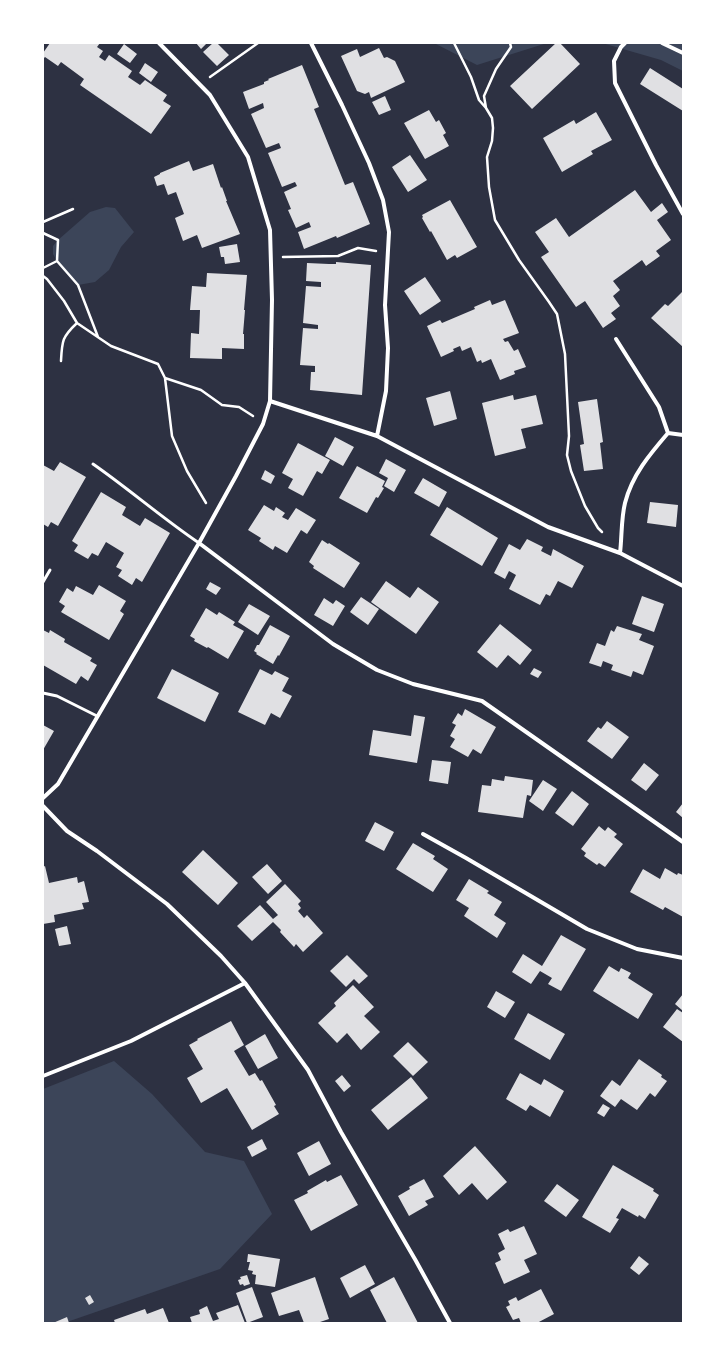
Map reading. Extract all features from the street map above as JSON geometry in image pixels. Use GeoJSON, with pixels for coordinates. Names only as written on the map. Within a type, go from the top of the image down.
{"type":"FeatureCollection","features":[{"type":"Feature","properties":{"kind":"street"},"geometry":{"type":"LineString","coordinates":[[43,798],[58,784],[199,543],[263,424],[270,401],[270,230],[248,156],[210,95],[160,43]]}},
{"type":"Feature","properties":{"kind":"street"},"geometry":{"type":"LineString","coordinates":[[311,43],[342,105],[368,163],[383,200],[390,232],[385,305],[388,348],[386,390],[377,436]]}},
{"type":"Feature","properties":{"kind":"street"},"geometry":{"type":"LineString","coordinates":[[625,43],[621,47],[614,61],[615,83],[656,165],[683,214]]}},
{"type":"Feature","properties":{"kind":"street"},"geometry":{"type":"LineString","coordinates":[[662,43],[683,53]]}},
{"type":"Feature","properties":{"kind":"street"},"geometry":{"type":"LineString","coordinates":[[616,338],[659,407],[668,433]]}},
{"type":"Feature","properties":{"kind":"street"},"geometry":{"type":"LineString","coordinates":[[270,401],[377,436],[548,527],[620,553],[683,586]]}},
{"type":"Feature","properties":{"kind":"street"},"geometry":{"type":"LineString","coordinates":[[620,553],[624,504],[634,478],[654,449],[668,433]]}},
{"type":"Feature","properties":{"kind":"street"},"geometry":{"type":"LineString","coordinates":[[668,433],[683,435]]}},
{"type":"Feature","properties":{"kind":"street"},"geometry":{"type":"LineString","coordinates":[[199,543],[333,644],[377,670],[406,681],[482,701],[683,842]]}},
{"type":"Feature","properties":{"kind":"street"},"geometry":{"type":"LineString","coordinates":[[43,806],[67,830],[167,904],[221,956],[245,983],[308,1070],[341,1132],[450,1323]]}},
{"type":"Feature","properties":{"kind":"street"},"geometry":{"type":"LineString","coordinates":[[423,834],[587,929],[638,949],[683,958]]}},
{"type":"Feature","properties":{"kind":"street"},"geometry":{"type":"LineString","coordinates":[[43,1076],[131,1041],[245,983]]}},
{"type":"Feature","properties":{"kind":"lane"},"geometry":{"type":"LineString","coordinates":[[93,464],[120,483],[171,524],[199,543]]}},
{"type":"Feature","properties":{"kind":"lane"},"geometry":{"type":"LineString","coordinates":[[43,582],[50,570]]}},
{"type":"Feature","properties":{"kind":"lane"},"geometry":{"type":"LineString","coordinates":[[43,693],[57,696],[97,716]]}},
{"type":"Feature","properties":{"kind":"path"},"geometry":{"type":"LineString","coordinates":[[200,84],[258,43]]}},
{"type":"Feature","properties":{"kind":"path"},"geometry":{"type":"LineString","coordinates":[[454,43],[471,77],[479,100],[492,118],[492,141],[487,157],[489,186],[495,220],[519,260],[557,314],[565,354],[569,436],[568,455],[571,471],[585,506],[598,528],[609,538],[621,544]]}},
{"type":"Feature","properties":{"kind":"path"},"geometry":{"type":"LineString","coordinates":[[486,108],[484,96],[496,69],[511,47],[510,43]]}},
{"type":"Feature","properties":{"kind":"path"},"geometry":{"type":"LineString","coordinates":[[43,222],[73,209]]}},
{"type":"Feature","properties":{"kind":"path"},"geometry":{"type":"LineString","coordinates":[[43,233],[58,240],[57,261],[78,286],[98,338]]}},
{"type":"Feature","properties":{"kind":"path"},"geometry":{"type":"LineString","coordinates":[[271,258],[338,256],[358,248],[388,253]]}},
{"type":"Feature","properties":{"kind":"path"},"geometry":{"type":"LineString","coordinates":[[43,268],[57,261]]}},
{"type":"Feature","properties":{"kind":"path"},"geometry":{"type":"LineString","coordinates":[[43,276],[47,279],[64,302],[77,323],[111,346],[158,364],[165,378],[172,436],[187,471],[214,516]]}},
{"type":"Feature","properties":{"kind":"path"},"geometry":{"type":"LineString","coordinates":[[61,361],[62,342],[68,331],[77,323]]}},
{"type":"Feature","properties":{"kind":"path"},"geometry":{"type":"LineString","coordinates":[[165,378],[201,390],[222,405],[239,407],[263,424]]}},
{"type":"Feature","properties":{"kind":"shaded area"},"geometry":{"type":"Polygon","coordinates":[[[434,43],[547,43],[477,65],[434,43]]]}},
{"type":"Feature","properties":{"kind":"shaded area"},"geometry":{"type":"Polygon","coordinates":[[[602,43],[683,43],[683,71],[661,60],[602,43]]]}},
{"type":"Feature","properties":{"kind":"shaded area"},"geometry":{"type":"Polygon","coordinates":[[[106,207],[115,208],[134,232],[121,247],[109,270],[95,282],[78,285],[57,261],[53,254],[53,246],[90,212],[106,207]]]}},
{"type":"Feature","properties":{"kind":"shaded area"},"geometry":{"type":"Polygon","coordinates":[[[114,1061],[152,1094],[205,1152],[244,1161],[272,1214],[220,1269],[64,1323],[43,1323],[43,1089],[114,1061]]]}},
{"type":"Feature","properties":{"kind":"building"},"geometry":{"type":"Polygon","coordinates":[[[50,43],[100,43],[97,47],[103,51],[99,57],[105,61],[109,55],[132,71],[128,77],[140,85],[145,80],[167,95],[163,101],[171,106],[151,134],[80,85],[84,79],[61,62],[58,66],[45,57],[44,58],[43,53],[50,43]]]}},
{"type":"Feature","properties":{"kind":"building"},"geometry":{"type":"Polygon","coordinates":[[[196,43],[207,43],[201,49],[196,43]]]}},
{"type":"Feature","properties":{"kind":"building"},"geometry":{"type":"Polygon","coordinates":[[[213,43],[217,43],[229,55],[217,66],[203,52],[213,43]]]}},
{"type":"Feature","properties":{"kind":"building"},"geometry":{"type":"Polygon","coordinates":[[[556,43],[560,43],[580,64],[532,109],[510,86],[556,43]]]}},
{"type":"Feature","properties":{"kind":"building"},"geometry":{"type":"Polygon","coordinates":[[[124,44],[137,54],[130,63],[117,54],[124,44]]]}},
{"type":"Feature","properties":{"kind":"building"},"geometry":{"type":"Polygon","coordinates":[[[379,48],[384,58],[387,57],[395,61],[405,82],[371,98],[369,92],[365,94],[357,91],[341,56],[357,49],[360,57],[379,48]]]}},
{"type":"Feature","properties":{"kind":"building"},"geometry":{"type":"Polygon","coordinates":[[[145,63],[158,72],[151,82],[139,73],[145,63]]]}},
{"type":"Feature","properties":{"kind":"building"},"geometry":{"type":"Polygon","coordinates":[[[302,65],[319,107],[314,109],[345,185],[353,182],[370,224],[337,238],[336,236],[304,249],[298,232],[311,227],[309,222],[296,228],[288,210],[291,209],[284,192],[297,186],[295,182],[282,187],[268,153],[281,148],[279,143],[266,148],[251,114],[264,108],[263,103],[249,109],[243,92],[264,84],[264,82],[269,80],[268,79],[302,65]]]}},
{"type":"Feature","properties":{"kind":"building"},"geometry":{"type":"Polygon","coordinates":[[[650,68],[683,89],[683,111],[640,84],[650,68]]]}},
{"type":"Feature","properties":{"kind":"building"},"geometry":{"type":"Polygon","coordinates":[[[385,96],[391,110],[379,115],[372,102],[385,96]]]}},
{"type":"Feature","properties":{"kind":"building"},"geometry":{"type":"Polygon","coordinates":[[[429,110],[436,122],[439,120],[446,133],[443,135],[449,146],[425,159],[404,123],[429,110]]]}},
{"type":"Feature","properties":{"kind":"building"},"geometry":{"type":"Polygon","coordinates":[[[596,112],[612,140],[591,151],[593,154],[562,172],[543,138],[574,120],[576,124],[596,112]]]}},
{"type":"Feature","properties":{"kind":"building"},"geometry":{"type":"Polygon","coordinates":[[[410,155],[427,180],[408,192],[392,167],[410,155]]]}},
{"type":"Feature","properties":{"kind":"building"},"geometry":{"type":"Polygon","coordinates":[[[189,161],[193,171],[213,164],[240,234],[202,248],[197,235],[183,241],[175,218],[184,214],[176,192],[168,195],[164,184],[157,186],[154,177],[189,161]]]}},
{"type":"Feature","properties":{"kind":"building"},"geometry":{"type":"Polygon","coordinates":[[[635,190],[651,212],[662,203],[668,212],[657,220],[671,240],[656,251],[660,256],[646,266],[642,260],[613,281],[620,290],[613,296],[620,306],[611,313],[616,319],[603,328],[585,301],[576,307],[541,257],[549,252],[535,232],[556,218],[569,237],[635,190]]]}},
{"type":"Feature","properties":{"kind":"building"},"geometry":{"type":"Polygon","coordinates":[[[450,200],[477,247],[457,258],[455,255],[447,260],[422,218],[422,215],[450,200]]]}},
{"type":"Feature","properties":{"kind":"building"},"geometry":{"type":"Polygon","coordinates":[[[237,244],[240,262],[225,264],[224,257],[221,257],[219,247],[237,244]]]}},
{"type":"Feature","properties":{"kind":"building"},"geometry":{"type":"Polygon","coordinates":[[[336,262],[371,265],[362,395],[310,390],[311,372],[315,372],[315,366],[300,365],[303,328],[318,329],[318,325],[303,323],[306,286],[321,287],[321,282],[306,281],[307,263],[336,264],[336,262]]]}},
{"type":"Feature","properties":{"kind":"building"},"geometry":{"type":"Polygon","coordinates":[[[207,273],[247,275],[243,334],[244,349],[222,348],[222,359],[190,358],[191,333],[199,334],[200,310],[190,310],[192,286],[206,287],[207,273]]]}},
{"type":"Feature","properties":{"kind":"building"},"geometry":{"type":"Polygon","coordinates":[[[425,277],[441,301],[420,315],[404,291],[425,277]]]}},
{"type":"Feature","properties":{"kind":"building"},"geometry":{"type":"Polygon","coordinates":[[[683,291],[683,347],[651,318],[665,304],[668,306],[683,291]]]}},
{"type":"Feature","properties":{"kind":"building"},"geometry":{"type":"Polygon","coordinates":[[[490,300],[492,305],[505,300],[519,333],[503,339],[505,342],[508,341],[514,351],[518,349],[526,367],[514,371],[515,374],[500,380],[491,359],[482,363],[481,360],[477,362],[471,347],[462,351],[460,346],[453,349],[454,351],[441,357],[427,326],[440,320],[442,323],[475,309],[474,307],[490,300]]]}},
{"type":"Feature","properties":{"kind":"building"},"geometry":{"type":"Polygon","coordinates":[[[450,391],[457,419],[434,426],[426,398],[450,391]]]}},
{"type":"Feature","properties":{"kind":"building"},"geometry":{"type":"Polygon","coordinates":[[[513,395],[514,400],[536,395],[543,424],[521,429],[526,448],[495,456],[482,403],[513,395]]]}},
{"type":"Feature","properties":{"kind":"building"},"geometry":{"type":"Polygon","coordinates":[[[597,399],[603,442],[600,443],[603,469],[584,471],[580,445],[584,444],[578,402],[597,399]]]}},
{"type":"Feature","properties":{"kind":"building"},"geometry":{"type":"Polygon","coordinates":[[[335,437],[354,447],[343,466],[325,456],[335,437]]]}},
{"type":"Feature","properties":{"kind":"building"},"geometry":{"type":"Polygon","coordinates":[[[298,443],[330,460],[322,474],[317,471],[303,496],[288,488],[293,479],[282,473],[298,443]]]}},
{"type":"Feature","properties":{"kind":"building"},"geometry":{"type":"Polygon","coordinates":[[[386,459],[406,470],[394,492],[384,486],[388,478],[379,473],[386,459]]]}},
{"type":"Feature","properties":{"kind":"building"},"geometry":{"type":"Polygon","coordinates":[[[60,462],[86,477],[58,526],[51,522],[48,527],[43,524],[43,465],[54,471],[60,462]]]}},
{"type":"Feature","properties":{"kind":"building"},"geometry":{"type":"Polygon","coordinates":[[[357,466],[385,481],[382,487],[384,488],[378,498],[376,497],[367,513],[339,498],[357,466]]]}},
{"type":"Feature","properties":{"kind":"building"},"geometry":{"type":"Polygon","coordinates":[[[265,470],[275,476],[271,484],[261,479],[265,470]]]}},
{"type":"Feature","properties":{"kind":"building"},"geometry":{"type":"Polygon","coordinates":[[[423,478],[447,492],[439,507],[414,493],[423,478]]]}},
{"type":"Feature","properties":{"kind":"building"},"geometry":{"type":"Polygon","coordinates":[[[101,492],[126,507],[122,515],[140,526],[145,518],[170,533],[142,582],[136,578],[132,585],[118,576],[122,570],[116,567],[124,553],[106,542],[98,556],[92,553],[88,559],[74,551],[78,545],[72,541],[101,492]]]}},
{"type":"Feature","properties":{"kind":"building"},"geometry":{"type":"Polygon","coordinates":[[[650,502],[678,505],[676,527],[647,523],[650,502]]]}},
{"type":"Feature","properties":{"kind":"building"},"geometry":{"type":"Polygon","coordinates":[[[264,505],[274,511],[276,507],[285,513],[282,517],[288,520],[296,508],[316,520],[307,534],[301,530],[287,553],[275,546],[273,550],[259,541],[261,538],[248,530],[264,505]]]}},
{"type":"Feature","properties":{"kind":"building"},"geometry":{"type":"Polygon","coordinates":[[[447,507],[498,538],[482,566],[430,535],[447,507]]]}},
{"type":"Feature","properties":{"kind":"building"},"geometry":{"type":"Polygon","coordinates":[[[527,539],[543,547],[541,551],[551,556],[553,549],[584,566],[572,588],[558,581],[550,596],[546,594],[540,605],[509,589],[516,575],[509,571],[505,579],[494,573],[509,544],[520,550],[527,539]]]}},
{"type":"Feature","properties":{"kind":"building"},"geometry":{"type":"Polygon","coordinates":[[[322,540],[360,563],[344,588],[313,568],[314,566],[309,562],[322,540]]]}},
{"type":"Feature","properties":{"kind":"building"},"geometry":{"type":"Polygon","coordinates":[[[386,581],[410,598],[418,587],[439,602],[416,634],[371,602],[386,581]]]}},
{"type":"Feature","properties":{"kind":"building"},"geometry":{"type":"Polygon","coordinates":[[[210,582],[221,588],[216,595],[206,589],[210,582]]]}},
{"type":"Feature","properties":{"kind":"building"},"geometry":{"type":"Polygon","coordinates":[[[99,585],[126,601],[120,611],[124,614],[109,640],[61,612],[65,606],[59,602],[67,588],[73,592],[76,586],[93,595],[99,585]]]}},
{"type":"Feature","properties":{"kind":"building"},"geometry":{"type":"Polygon","coordinates":[[[642,596],[664,604],[654,632],[632,624],[642,596]]]}},
{"type":"Feature","properties":{"kind":"building"},"geometry":{"type":"Polygon","coordinates":[[[361,597],[379,609],[368,625],[350,612],[361,597]]]}},
{"type":"Feature","properties":{"kind":"building"},"geometry":{"type":"Polygon","coordinates":[[[324,598],[333,604],[336,600],[345,606],[333,626],[314,615],[324,598]]]}},
{"type":"Feature","properties":{"kind":"building"},"geometry":{"type":"Polygon","coordinates":[[[249,604],[270,616],[258,635],[238,622],[249,604]]]}},
{"type":"Feature","properties":{"kind":"building"},"geometry":{"type":"Polygon","coordinates":[[[206,608],[217,615],[219,612],[235,622],[233,625],[244,631],[228,659],[208,647],[207,648],[194,641],[195,639],[190,636],[206,608]]]}},
{"type":"Feature","properties":{"kind":"building"},"geometry":{"type":"Polygon","coordinates":[[[500,624],[532,650],[520,665],[508,655],[497,668],[477,652],[500,624]]]}},
{"type":"Feature","properties":{"kind":"building"},"geometry":{"type":"Polygon","coordinates":[[[270,625],[290,636],[273,664],[256,654],[257,653],[254,651],[270,625]]]}},
{"type":"Feature","properties":{"kind":"building"},"geometry":{"type":"Polygon","coordinates":[[[617,626],[642,634],[639,640],[654,646],[643,675],[633,671],[631,677],[611,670],[613,665],[603,661],[601,667],[589,663],[597,643],[605,646],[611,630],[614,632],[617,626]]]}},
{"type":"Feature","properties":{"kind":"building"},"geometry":{"type":"Polygon","coordinates":[[[43,630],[49,633],[50,630],[65,639],[64,642],[92,658],[90,661],[97,665],[88,681],[81,676],[76,684],[43,665],[43,630]]]}},
{"type":"Feature","properties":{"kind":"building"},"geometry":{"type":"Polygon","coordinates":[[[534,668],[542,672],[538,678],[530,674],[534,668]]]}},
{"type":"Feature","properties":{"kind":"building"},"geometry":{"type":"Polygon","coordinates":[[[172,669],[219,693],[205,722],[157,698],[172,669]]]}},
{"type":"Feature","properties":{"kind":"building"},"geometry":{"type":"Polygon","coordinates":[[[260,669],[272,675],[275,671],[289,678],[282,691],[292,696],[280,718],[271,713],[265,725],[238,712],[260,669]]]}},
{"type":"Feature","properties":{"kind":"building"},"geometry":{"type":"Polygon","coordinates":[[[465,709],[496,727],[481,754],[473,749],[468,757],[450,747],[455,739],[450,736],[456,725],[452,723],[458,713],[462,716],[465,709]]]}},
{"type":"Feature","properties":{"kind":"building"},"geometry":{"type":"Polygon","coordinates":[[[414,715],[425,717],[417,763],[369,755],[373,730],[411,736],[414,715]]]}},
{"type":"Feature","properties":{"kind":"building"},"geometry":{"type":"Polygon","coordinates":[[[607,721],[629,737],[612,759],[587,741],[598,727],[601,729],[607,721]]]}},
{"type":"Feature","properties":{"kind":"building"},"geometry":{"type":"Polygon","coordinates":[[[43,725],[54,731],[43,750],[43,725]]]}},
{"type":"Feature","properties":{"kind":"building"},"geometry":{"type":"Polygon","coordinates":[[[432,760],[451,762],[448,784],[429,781],[432,760]]]}},
{"type":"Feature","properties":{"kind":"building"},"geometry":{"type":"Polygon","coordinates":[[[644,763],[659,775],[646,791],[631,780],[644,763]]]}},
{"type":"Feature","properties":{"kind":"building"},"geometry":{"type":"Polygon","coordinates":[[[505,776],[533,780],[531,796],[527,795],[523,818],[478,812],[482,785],[491,786],[492,779],[504,781],[505,776]]]}},
{"type":"Feature","properties":{"kind":"building"},"geometry":{"type":"Polygon","coordinates":[[[543,780],[557,789],[543,811],[529,801],[543,780]]]}},
{"type":"Feature","properties":{"kind":"building"},"geometry":{"type":"Polygon","coordinates":[[[572,791],[589,804],[573,826],[555,813],[572,791]]]}},
{"type":"Feature","properties":{"kind":"building"},"geometry":{"type":"Polygon","coordinates":[[[683,803],[683,818],[676,812],[683,803]]]}},
{"type":"Feature","properties":{"kind":"building"},"geometry":{"type":"Polygon","coordinates":[[[375,822],[394,832],[384,851],[365,841],[375,822]]]}},
{"type":"Feature","properties":{"kind":"building"},"geometry":{"type":"Polygon","coordinates":[[[599,826],[605,831],[608,827],[617,834],[614,837],[623,844],[605,867],[599,863],[597,865],[584,856],[586,853],[581,849],[599,826]]]}},
{"type":"Feature","properties":{"kind":"building"},"geometry":{"type":"Polygon","coordinates":[[[413,843],[435,856],[433,859],[448,869],[433,892],[396,869],[413,843]]]}},
{"type":"Feature","properties":{"kind":"building"},"geometry":{"type":"Polygon","coordinates":[[[203,850],[238,883],[218,905],[182,872],[203,850]]]}},
{"type":"Feature","properties":{"kind":"building"},"geometry":{"type":"Polygon","coordinates":[[[267,864],[282,881],[268,894],[252,877],[267,864]]]}},
{"type":"Feature","properties":{"kind":"building"},"geometry":{"type":"Polygon","coordinates":[[[45,866],[49,883],[77,877],[78,883],[84,881],[89,902],[82,903],[84,909],[54,915],[55,922],[43,924],[43,867],[45,866]]]}},
{"type":"Feature","properties":{"kind":"building"},"geometry":{"type":"Polygon","coordinates":[[[665,868],[677,875],[678,873],[683,875],[683,917],[665,907],[663,910],[630,892],[643,869],[660,879],[665,868]]]}},
{"type":"Feature","properties":{"kind":"building"},"geometry":{"type":"Polygon","coordinates":[[[469,879],[489,891],[487,893],[502,902],[494,915],[506,923],[497,938],[464,916],[469,908],[456,900],[469,879]]]}},
{"type":"Feature","properties":{"kind":"building"},"geometry":{"type":"Polygon","coordinates":[[[285,884],[301,901],[298,904],[301,908],[298,911],[304,918],[307,915],[323,933],[303,952],[296,944],[294,947],[273,922],[252,941],[237,926],[260,905],[273,919],[278,915],[266,902],[285,884]]]}},
{"type":"Feature","properties":{"kind":"building"},"geometry":{"type":"Polygon","coordinates":[[[67,926],[71,944],[59,946],[55,929],[67,926]]]}},
{"type":"Feature","properties":{"kind":"building"},"geometry":{"type":"Polygon","coordinates":[[[561,935],[586,949],[561,991],[548,984],[552,978],[540,971],[531,984],[512,972],[523,954],[542,966],[561,935]]]}},
{"type":"Feature","properties":{"kind":"building"},"geometry":{"type":"Polygon","coordinates":[[[347,955],[368,976],[359,984],[354,979],[346,987],[330,971],[347,955]]]}},
{"type":"Feature","properties":{"kind":"building"},"geometry":{"type":"Polygon","coordinates":[[[609,966],[619,972],[621,968],[631,973],[628,978],[653,994],[638,1019],[593,991],[609,966]]]}},
{"type":"Feature","properties":{"kind":"building"},"geometry":{"type":"Polygon","coordinates":[[[353,985],[374,1007],[364,1016],[380,1032],[361,1050],[347,1033],[337,1043],[318,1023],[336,1006],[334,1003],[353,985]]]}},
{"type":"Feature","properties":{"kind":"building"},"geometry":{"type":"Polygon","coordinates":[[[496,991],[515,1002],[505,1018],[487,1007],[496,991]]]}},
{"type":"Feature","properties":{"kind":"building"},"geometry":{"type":"Polygon","coordinates":[[[683,994],[683,1011],[675,1004],[683,994]]]}},
{"type":"Feature","properties":{"kind":"building"},"geometry":{"type":"Polygon","coordinates":[[[677,1009],[683,1013],[683,1042],[663,1027],[677,1009]]]}},
{"type":"Feature","properties":{"kind":"building"},"geometry":{"type":"Polygon","coordinates":[[[528,1013],[565,1034],[550,1060],[514,1039],[528,1013]]]}},
{"type":"Feature","properties":{"kind":"building"},"geometry":{"type":"Polygon","coordinates":[[[231,1021],[244,1045],[234,1051],[249,1076],[255,1073],[260,1081],[262,1080],[276,1105],[274,1106],[279,1114],[252,1130],[227,1088],[201,1103],[187,1078],[203,1069],[189,1045],[198,1040],[197,1039],[231,1021]]]}},
{"type":"Feature","properties":{"kind":"building"},"geometry":{"type":"Polygon","coordinates":[[[265,1034],[278,1058],[258,1069],[245,1046],[265,1034]]]}},
{"type":"Feature","properties":{"kind":"building"},"geometry":{"type":"Polygon","coordinates":[[[408,1042],[428,1062],[413,1076],[393,1056],[408,1042]]]}},
{"type":"Feature","properties":{"kind":"building"},"geometry":{"type":"Polygon","coordinates":[[[639,1059],[662,1075],[661,1077],[667,1081],[655,1097],[650,1093],[637,1110],[621,1099],[615,1107],[600,1096],[612,1080],[620,1086],[639,1059]]]}},
{"type":"Feature","properties":{"kind":"building"},"geometry":{"type":"Polygon","coordinates":[[[520,1073],[541,1085],[544,1079],[564,1091],[550,1117],[530,1105],[526,1111],[506,1099],[520,1073]]]}},
{"type":"Feature","properties":{"kind":"building"},"geometry":{"type":"Polygon","coordinates":[[[342,1075],[351,1086],[344,1092],[335,1081],[342,1075]]]}},
{"type":"Feature","properties":{"kind":"building"},"geometry":{"type":"Polygon","coordinates":[[[411,1077],[428,1098],[388,1130],[371,1110],[411,1077]]]}},
{"type":"Feature","properties":{"kind":"building"},"geometry":{"type":"Polygon","coordinates":[[[603,1104],[610,1108],[604,1117],[597,1113],[603,1104]]]}},
{"type":"Feature","properties":{"kind":"building"},"geometry":{"type":"Polygon","coordinates":[[[262,1139],[267,1149],[252,1157],[247,1147],[262,1139]]]}},
{"type":"Feature","properties":{"kind":"building"},"geometry":{"type":"Polygon","coordinates":[[[319,1141],[331,1164],[309,1176],[297,1153],[319,1141]]]}},
{"type":"Feature","properties":{"kind":"building"},"geometry":{"type":"Polygon","coordinates":[[[475,1146],[507,1182],[487,1200],[472,1183],[459,1195],[443,1176],[475,1146]]]}},
{"type":"Feature","properties":{"kind":"building"},"geometry":{"type":"Polygon","coordinates":[[[613,1165],[654,1189],[653,1191],[659,1195],[645,1219],[639,1215],[638,1217],[622,1208],[616,1218],[619,1219],[610,1233],[582,1217],[613,1165]]]}},
{"type":"Feature","properties":{"kind":"building"},"geometry":{"type":"Polygon","coordinates":[[[341,1175],[358,1205],[311,1231],[294,1200],[308,1193],[307,1191],[326,1180],[327,1182],[341,1175]]]}},
{"type":"Feature","properties":{"kind":"building"},"geometry":{"type":"Polygon","coordinates":[[[424,1179],[434,1197],[425,1201],[428,1205],[409,1216],[398,1196],[410,1189],[409,1187],[424,1179]]]}},
{"type":"Feature","properties":{"kind":"building"},"geometry":{"type":"Polygon","coordinates":[[[557,1184],[579,1200],[566,1217],[544,1201],[557,1184]]]}},
{"type":"Feature","properties":{"kind":"building"},"geometry":{"type":"Polygon","coordinates":[[[524,1226],[537,1254],[524,1260],[530,1272],[504,1284],[495,1263],[501,1260],[498,1253],[505,1249],[498,1234],[508,1229],[510,1232],[524,1226]]]}},
{"type":"Feature","properties":{"kind":"building"},"geometry":{"type":"Polygon","coordinates":[[[248,1254],[280,1259],[275,1287],[255,1284],[256,1275],[252,1274],[253,1271],[248,1270],[250,1262],[247,1262],[248,1254]]]}},
{"type":"Feature","properties":{"kind":"building"},"geometry":{"type":"Polygon","coordinates":[[[639,1256],[649,1264],[639,1275],[630,1268],[639,1256]]]}},
{"type":"Feature","properties":{"kind":"building"},"geometry":{"type":"Polygon","coordinates":[[[365,1265],[375,1284],[350,1298],[340,1278],[365,1265]]]}},
{"type":"Feature","properties":{"kind":"building"},"geometry":{"type":"Polygon","coordinates":[[[247,1275],[250,1284],[244,1286],[243,1284],[240,1285],[238,1280],[241,1279],[240,1277],[247,1275]]]}},
{"type":"Feature","properties":{"kind":"building"},"geometry":{"type":"Polygon","coordinates":[[[315,1277],[329,1319],[317,1323],[304,1323],[299,1310],[279,1316],[271,1293],[315,1277]]]}},
{"type":"Feature","properties":{"kind":"building"},"geometry":{"type":"Polygon","coordinates":[[[394,1277],[418,1323],[387,1323],[370,1290],[394,1277]]]}},
{"type":"Feature","properties":{"kind":"building"},"geometry":{"type":"Polygon","coordinates":[[[252,1287],[263,1317],[247,1323],[236,1293],[252,1287]]]}},
{"type":"Feature","properties":{"kind":"building"},"geometry":{"type":"Polygon","coordinates":[[[541,1289],[554,1314],[537,1323],[521,1323],[519,1318],[513,1320],[506,1307],[510,1305],[508,1301],[516,1297],[518,1301],[541,1289]]]}},
{"type":"Feature","properties":{"kind":"building"},"geometry":{"type":"Polygon","coordinates":[[[90,1295],[94,1302],[89,1305],[85,1298],[90,1295]]]}},
{"type":"Feature","properties":{"kind":"building"},"geometry":{"type":"Polygon","coordinates":[[[238,1305],[245,1323],[192,1323],[190,1317],[200,1314],[199,1310],[207,1306],[213,1321],[219,1319],[216,1313],[238,1305]]]}},
{"type":"Feature","properties":{"kind":"building"},"geometry":{"type":"Polygon","coordinates":[[[163,1308],[169,1323],[115,1323],[114,1320],[145,1309],[147,1314],[163,1308]]]}},
{"type":"Feature","properties":{"kind":"building"},"geometry":{"type":"Polygon","coordinates":[[[67,1317],[69,1323],[53,1323],[67,1317]]]}}]}
